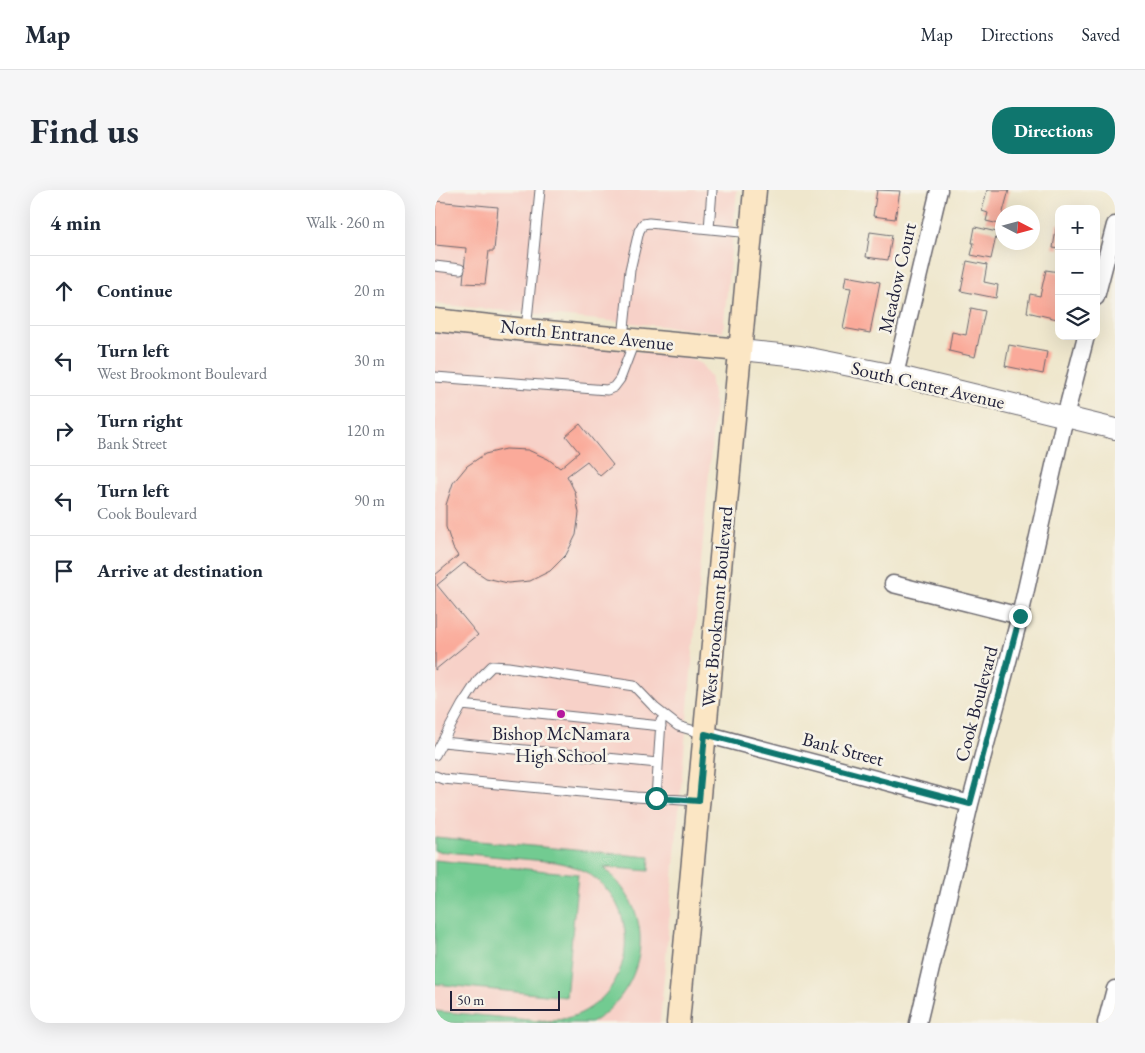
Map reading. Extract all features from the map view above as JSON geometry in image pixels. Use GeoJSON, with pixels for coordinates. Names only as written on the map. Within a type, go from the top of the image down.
{"type":"FeatureCollection","features":[{"type":"Feature","properties":{"kind":"main road","name":"West Brookmont Boulevard"},"geometry":{"type":"LineString","coordinates":[[678,1023],[751,234],[752,190]]}},
{"type":"Feature","properties":{"kind":"main road","name":"North Entrance Avenue"},"geometry":{"type":"LineString","coordinates":[[435,320],[740,350]]}},
{"type":"Feature","properties":{"kind":"street","name":"Meadow Court"},"geometry":{"type":"LineString","coordinates":[[895,376],[939,190]]}},
{"type":"Feature","properties":{"kind":"street"},"geometry":{"type":"LineString","coordinates":[[1097,295],[1115,226]]}},
{"type":"Feature","properties":{"kind":"street","name":"Cook Boulevard"},"geometry":{"type":"LineString","coordinates":[[918,1023],[970,804],[1020,616],[1065,417],[1085,340]]}},
{"type":"Feature","properties":{"kind":"street","name":"South Center Avenue"},"geometry":{"type":"LineString","coordinates":[[740,350],[800,356],[895,376],[1115,429]]}},
{"type":"Feature","properties":{"kind":"street"},"geometry":{"type":"LineString","coordinates":[[893,584],[1020,616]]}},
{"type":"Feature","properties":{"kind":"street","name":"Bank Street"},"geometry":{"type":"LineString","coordinates":[[705,734],[970,804]]}},
{"type":"Feature","properties":{"kind":"street"},"geometry":{"type":"LineString","coordinates":[[1107,1023],[1115,989]]}},
{"type":"Feature","properties":{"kind":"lane"},"geometry":{"type":"LineString","coordinates":[[526,330],[540,190]]}},
{"type":"Feature","properties":{"kind":"lane"},"geometry":{"type":"LineString","coordinates":[[709,229],[712,190]]}},
{"type":"Feature","properties":{"kind":"lane"},"geometry":{"type":"LineString","coordinates":[[435,377],[607,390],[620,379],[629,340],[630,270],[639,232],[643,224],[649,223],[751,234]]}},
{"type":"Feature","properties":{"kind":"lane"},"geometry":{"type":"LineString","coordinates":[[435,266],[460,269]]}},
{"type":"Feature","properties":{"kind":"lane"},"geometry":{"type":"LineString","coordinates":[[435,755],[462,705],[479,679],[492,666],[634,686],[655,708],[678,726],[705,734]]}},
{"type":"Feature","properties":{"kind":"lane"},"geometry":{"type":"LineString","coordinates":[[462,705],[661,726]]}},
{"type":"Feature","properties":{"kind":"lane"},"geometry":{"type":"LineString","coordinates":[[656,798],[662,713]]}},
{"type":"Feature","properties":{"kind":"lane"},"geometry":{"type":"LineString","coordinates":[[443,742],[659,763]]}},
{"type":"Feature","properties":{"kind":"lane"},"geometry":{"type":"LineString","coordinates":[[435,776],[443,779],[463,781],[699,801]]}},
{"type":"Feature","properties":{"kind":"shaded area"},"geometry":{"type":"Polygon","coordinates":[[[435,190],[737,190],[723,332],[435,304],[435,190]]]}},
{"type":"Feature","properties":{"kind":"shaded area","name":"Bishop McNamara High School"},"geometry":{"type":"Polygon","coordinates":[[[435,331],[675,355],[701,364],[710,376],[715,405],[660,1023],[435,1023],[435,331]]]}},
{"type":"Feature","properties":{"kind":"green space"},"geometry":{"type":"Polygon","coordinates":[[[435,837],[650,857],[649,871],[603,867],[618,882],[630,900],[637,917],[640,935],[635,969],[628,985],[618,1000],[591,1023],[435,1023],[435,1011],[540,1021],[561,1019],[581,1013],[599,1001],[612,985],[621,967],[625,947],[624,927],[619,908],[608,891],[588,873],[556,862],[435,851],[435,837]]]}},
{"type":"Feature","properties":{"kind":"green space"},"geometry":{"type":"Polygon","coordinates":[[[435,860],[578,874],[566,997],[435,984],[435,860]]]}},
{"type":"Feature","properties":{"kind":"building"},"geometry":{"type":"Polygon","coordinates":[[[877,190],[900,191],[895,219],[873,216],[877,190]]]}},
{"type":"Feature","properties":{"kind":"building"},"geometry":{"type":"Polygon","coordinates":[[[987,190],[1009,190],[1005,205],[995,205],[995,223],[986,221],[988,213],[982,211],[987,190]]]}},
{"type":"Feature","properties":{"kind":"building"},"geometry":{"type":"Polygon","coordinates":[[[435,201],[498,207],[494,251],[489,251],[485,284],[463,283],[466,248],[435,245],[435,201]]]}},
{"type":"Feature","properties":{"kind":"building"},"geometry":{"type":"Polygon","coordinates":[[[975,227],[995,232],[991,259],[971,255],[974,243],[972,243],[975,227]]]}},
{"type":"Feature","properties":{"kind":"building"},"geometry":{"type":"Polygon","coordinates":[[[870,232],[892,235],[888,260],[866,257],[870,232]]]}},
{"type":"Feature","properties":{"kind":"building"},"geometry":{"type":"Polygon","coordinates":[[[967,261],[987,265],[984,282],[998,285],[996,298],[961,291],[967,261]]]}},
{"type":"Feature","properties":{"kind":"building"},"geometry":{"type":"Polygon","coordinates":[[[1046,270],[1055,271],[1055,319],[1027,312],[1030,294],[1040,296],[1046,270]]]}},
{"type":"Feature","properties":{"kind":"building"},"geometry":{"type":"Polygon","coordinates":[[[846,276],[880,282],[870,333],[843,328],[851,288],[844,287],[846,276]]]}},
{"type":"Feature","properties":{"kind":"building"},"geometry":{"type":"Polygon","coordinates":[[[971,308],[985,311],[975,357],[949,351],[952,332],[966,335],[971,308]]]}},
{"type":"Feature","properties":{"kind":"building"},"geometry":{"type":"Polygon","coordinates":[[[1009,345],[1047,352],[1043,374],[1005,366],[1009,345]]]}},
{"type":"Feature","properties":{"kind":"building"},"geometry":{"type":"Polygon","coordinates":[[[580,424],[613,465],[600,476],[587,461],[567,476],[575,492],[579,513],[576,535],[566,555],[550,571],[530,581],[508,583],[486,578],[464,563],[437,585],[478,635],[435,670],[435,575],[458,556],[453,548],[446,527],[446,505],[453,483],[467,466],[485,454],[506,449],[528,450],[548,459],[560,468],[579,452],[566,436],[580,424]]]}},
{"type":"Feature","properties":{"kind":"place","name":"Bishop McNamara High School"},"geometry":{"type":"Point","coordinates":[561,714]}},
{"type":"Feature","properties":{"kind":"route"},"geometry":{"type":"LineString","coordinates":[[656,798],[699,801],[705,734],[970,804],[1020,616]]}}]}
